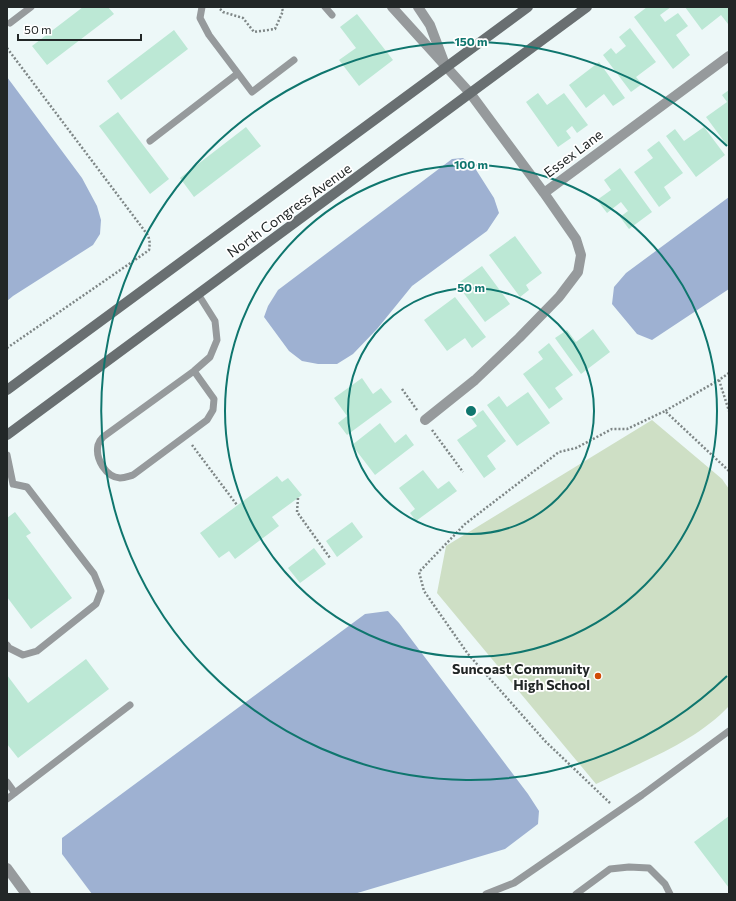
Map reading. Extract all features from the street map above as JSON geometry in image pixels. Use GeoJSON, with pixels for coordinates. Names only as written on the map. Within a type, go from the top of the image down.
{"type":"FeatureCollection","features":[{"type":"Feature","properties":{"kind":"street"},"geometry":{"type":"LineString","coordinates":[[392,7],[470,94],[544,193]]}},
{"type":"Feature","properties":{"kind":"street"},"geometry":{"type":"LineString","coordinates":[[418,7],[430,25],[446,67]]}},
{"type":"Feature","properties":{"kind":"street","name":"North Congress Avenue"},"geometry":{"type":"LineString","coordinates":[[7,390],[528,7]]}},
{"type":"Feature","properties":{"kind":"street","name":"North Congress Avenue"},"geometry":{"type":"LineString","coordinates":[[7,435],[587,7]]}},
{"type":"Feature","properties":{"kind":"street","name":"Essex Lane"},"geometry":{"type":"LineString","coordinates":[[425,420],[475,380],[559,296],[578,272],[581,255],[576,239],[544,193],[729,56]]}},
{"type":"Feature","properties":{"kind":"street"},"geometry":{"type":"LineString","coordinates":[[7,868],[26,894]]}},
{"type":"Feature","properties":{"kind":"lane"},"geometry":{"type":"LineString","coordinates":[[10,23],[31,7]]}},
{"type":"Feature","properties":{"kind":"lane"},"geometry":{"type":"LineString","coordinates":[[202,7],[200,18],[209,35],[252,92],[294,60]]}},
{"type":"Feature","properties":{"kind":"lane"},"geometry":{"type":"LineString","coordinates":[[326,7],[332,15]]}},
{"type":"Feature","properties":{"kind":"lane"},"geometry":{"type":"LineString","coordinates":[[150,140],[237,74]]}},
{"type":"Feature","properties":{"kind":"lane"},"geometry":{"type":"LineString","coordinates":[[194,371],[214,399],[213,410],[207,420],[133,475],[118,478],[106,471],[102,465],[98,452],[98,444],[103,437],[194,371],[210,357],[217,340],[215,321],[198,294]]}},
{"type":"Feature","properties":{"kind":"lane"},"geometry":{"type":"LineString","coordinates":[[7,455],[10,486],[27,487],[94,574],[101,591],[96,604],[37,651],[24,655],[9,648],[7,645]]}},
{"type":"Feature","properties":{"kind":"lane"},"geometry":{"type":"LineString","coordinates":[[7,799],[130,705]]}},
{"type":"Feature","properties":{"kind":"lane"},"geometry":{"type":"LineString","coordinates":[[486,894],[514,883],[642,795],[729,731]]}},
{"type":"Feature","properties":{"kind":"lane"},"geometry":{"type":"LineString","coordinates":[[7,782],[15,793]]}},
{"type":"Feature","properties":{"kind":"lane"},"geometry":{"type":"LineString","coordinates":[[576,894],[610,869],[629,866],[649,868],[665,884],[670,894]]}},
{"type":"Feature","properties":{"kind":"path"},"geometry":{"type":"LineString","coordinates":[[220,9],[223,12],[243,18],[254,32],[275,29],[283,11],[281,7]]}},
{"type":"Feature","properties":{"kind":"path"},"geometry":{"type":"LineString","coordinates":[[7,48],[147,234],[150,244],[149,250],[145,253],[7,348]]}},
{"type":"Feature","properties":{"kind":"path"},"geometry":{"type":"LineString","coordinates":[[610,803],[545,741],[468,654],[424,591],[419,572],[465,524],[560,452],[576,448],[612,429],[627,429],[665,411],[729,373]]}},
{"type":"Feature","properties":{"kind":"path"},"geometry":{"type":"LineString","coordinates":[[719,380],[729,411]]}},
{"type":"Feature","properties":{"kind":"path"},"geometry":{"type":"LineString","coordinates":[[665,411],[729,471]]}},
{"type":"Feature","properties":{"kind":"path"},"geometry":{"type":"LineString","coordinates":[[186,437],[237,505]]}},
{"type":"Feature","properties":{"kind":"path"},"geometry":{"type":"LineString","coordinates":[[298,498],[297,512],[330,558]]}},
{"type":"Feature","properties":{"kind":"green space","name":"Suncoast Community High School"},"geometry":{"type":"Polygon","coordinates":[[[652,420],[722,479],[729,489],[729,706],[716,719],[684,741],[648,760],[596,784],[437,593],[446,546],[652,420]]]}},
{"type":"Feature","properties":{"kind":"water"},"geometry":{"type":"Polygon","coordinates":[[[7,77],[82,178],[97,206],[101,220],[100,234],[93,245],[7,301],[7,77]]]}},
{"type":"Feature","properties":{"kind":"water"},"geometry":{"type":"Polygon","coordinates":[[[463,158],[473,165],[494,198],[499,213],[487,231],[412,286],[377,329],[353,354],[337,364],[318,364],[302,361],[289,351],[264,317],[268,306],[278,290],[452,159],[463,158]]]}},
{"type":"Feature","properties":{"kind":"water"},"geometry":{"type":"Polygon","coordinates":[[[729,197],[729,289],[652,340],[637,334],[612,304],[614,287],[626,273],[729,197]]]}},
{"type":"Feature","properties":{"kind":"water"},"geometry":{"type":"Polygon","coordinates":[[[388,611],[399,623],[528,794],[539,811],[538,824],[505,849],[354,894],[92,894],[62,854],[62,838],[365,614],[388,611]]]}},
{"type":"Feature","properties":{"kind":"building"},"geometry":{"type":"Polygon","coordinates":[[[83,7],[108,7],[114,14],[47,65],[32,46],[83,7]]]}},
{"type":"Feature","properties":{"kind":"building"},"geometry":{"type":"Polygon","coordinates":[[[647,7],[671,7],[660,15],[665,22],[678,13],[688,26],[676,35],[690,55],[673,69],[634,17],[647,7]]]}},
{"type":"Feature","properties":{"kind":"building"},"geometry":{"type":"Polygon","coordinates":[[[685,7],[729,7],[729,23],[728,24],[721,15],[702,30],[685,7]]]}},
{"type":"Feature","properties":{"kind":"building"},"geometry":{"type":"Polygon","coordinates":[[[357,14],[393,60],[359,86],[339,60],[356,48],[340,27],[357,14]]]}},
{"type":"Feature","properties":{"kind":"building"},"geometry":{"type":"Polygon","coordinates":[[[630,28],[656,62],[636,77],[642,84],[631,92],[603,55],[611,48],[616,54],[626,46],[619,37],[630,28]]]}},
{"type":"Feature","properties":{"kind":"building"},"geometry":{"type":"Polygon","coordinates":[[[174,30],[188,49],[121,100],[107,81],[174,30]]]}},
{"type":"Feature","properties":{"kind":"building"},"geometry":{"type":"Polygon","coordinates":[[[599,62],[625,98],[613,106],[604,94],[586,108],[569,85],[599,62]]]}},
{"type":"Feature","properties":{"kind":"building"},"geometry":{"type":"Polygon","coordinates":[[[729,90],[729,148],[706,117],[727,102],[722,95],[729,90]]]}},
{"type":"Feature","properties":{"kind":"building"},"geometry":{"type":"Polygon","coordinates":[[[538,93],[547,105],[564,93],[588,125],[577,133],[572,126],[566,131],[571,138],[558,147],[526,102],[538,93]]]}},
{"type":"Feature","properties":{"kind":"building"},"geometry":{"type":"Polygon","coordinates":[[[118,112],[169,179],[150,194],[99,126],[118,112]]]}},
{"type":"Feature","properties":{"kind":"building"},"geometry":{"type":"Polygon","coordinates":[[[246,127],[261,146],[194,197],[180,178],[246,127]]]}},
{"type":"Feature","properties":{"kind":"building"},"geometry":{"type":"Polygon","coordinates":[[[704,127],[725,155],[696,177],[666,136],[675,129],[684,141],[704,127]]]}},
{"type":"Feature","properties":{"kind":"building"},"geometry":{"type":"Polygon","coordinates":[[[659,141],[683,173],[664,187],[671,198],[659,207],[634,172],[653,158],[647,150],[659,141]]]}},
{"type":"Feature","properties":{"kind":"building"},"geometry":{"type":"Polygon","coordinates":[[[620,168],[652,212],[629,229],[620,217],[628,211],[621,202],[607,213],[597,200],[611,190],[604,180],[620,168]]]}},
{"type":"Feature","properties":{"kind":"building"},"geometry":{"type":"Polygon","coordinates":[[[515,236],[542,273],[526,285],[529,290],[520,297],[489,255],[515,236]]]}},
{"type":"Feature","properties":{"kind":"building"},"geometry":{"type":"Polygon","coordinates":[[[482,266],[510,304],[485,322],[457,284],[482,266]]]}},
{"type":"Feature","properties":{"kind":"building"},"geometry":{"type":"Polygon","coordinates":[[[455,297],[486,337],[472,348],[465,338],[447,351],[424,320],[455,297]]]}},
{"type":"Feature","properties":{"kind":"building"},"geometry":{"type":"Polygon","coordinates":[[[593,329],[610,352],[581,374],[555,338],[567,330],[576,342],[593,329]]]}},
{"type":"Feature","properties":{"kind":"building"},"geometry":{"type":"Polygon","coordinates":[[[549,343],[573,375],[555,388],[563,399],[549,409],[523,374],[543,359],[538,352],[549,343]]]}},
{"type":"Feature","properties":{"kind":"building"},"geometry":{"type":"Polygon","coordinates":[[[362,378],[373,394],[381,388],[392,402],[347,435],[338,423],[347,416],[334,398],[362,378]]]}},
{"type":"Feature","properties":{"kind":"building"},"geometry":{"type":"Polygon","coordinates":[[[528,392],[550,423],[517,446],[487,405],[499,396],[507,407],[528,392]]]}},
{"type":"Feature","properties":{"kind":"building"},"geometry":{"type":"Polygon","coordinates":[[[483,410],[506,441],[487,456],[496,469],[484,478],[457,440],[477,426],[471,418],[483,410]]]}},
{"type":"Feature","properties":{"kind":"building"},"geometry":{"type":"Polygon","coordinates":[[[380,423],[395,443],[406,434],[414,445],[375,475],[352,445],[380,423]]]}},
{"type":"Feature","properties":{"kind":"building"},"geometry":{"type":"Polygon","coordinates":[[[423,470],[438,489],[449,481],[457,491],[416,521],[410,513],[415,509],[399,488],[423,470]]]}},
{"type":"Feature","properties":{"kind":"building"},"geometry":{"type":"Polygon","coordinates":[[[277,476],[282,482],[288,478],[302,495],[272,517],[279,526],[235,559],[229,551],[219,558],[200,533],[277,476]]]}},
{"type":"Feature","properties":{"kind":"building"},"geometry":{"type":"Polygon","coordinates":[[[15,512],[31,533],[26,536],[72,598],[31,629],[7,597],[7,518],[15,512]]]}},
{"type":"Feature","properties":{"kind":"building"},"geometry":{"type":"Polygon","coordinates":[[[352,522],[363,537],[337,557],[326,541],[352,522]]]}},
{"type":"Feature","properties":{"kind":"building"},"geometry":{"type":"Polygon","coordinates":[[[314,548],[326,564],[300,583],[288,568],[314,548]]]}},
{"type":"Feature","properties":{"kind":"building"},"geometry":{"type":"Polygon","coordinates":[[[86,659],[109,689],[18,758],[7,744],[7,675],[28,703],[86,659]]]}},
{"type":"Feature","properties":{"kind":"building"},"geometry":{"type":"Polygon","coordinates":[[[729,816],[729,888],[694,842],[729,816]]]}},
{"type":"Feature","properties":{"kind":"place","name":"Suncoast Community High School"},"geometry":{"type":"Point","coordinates":[598,676]}}]}
